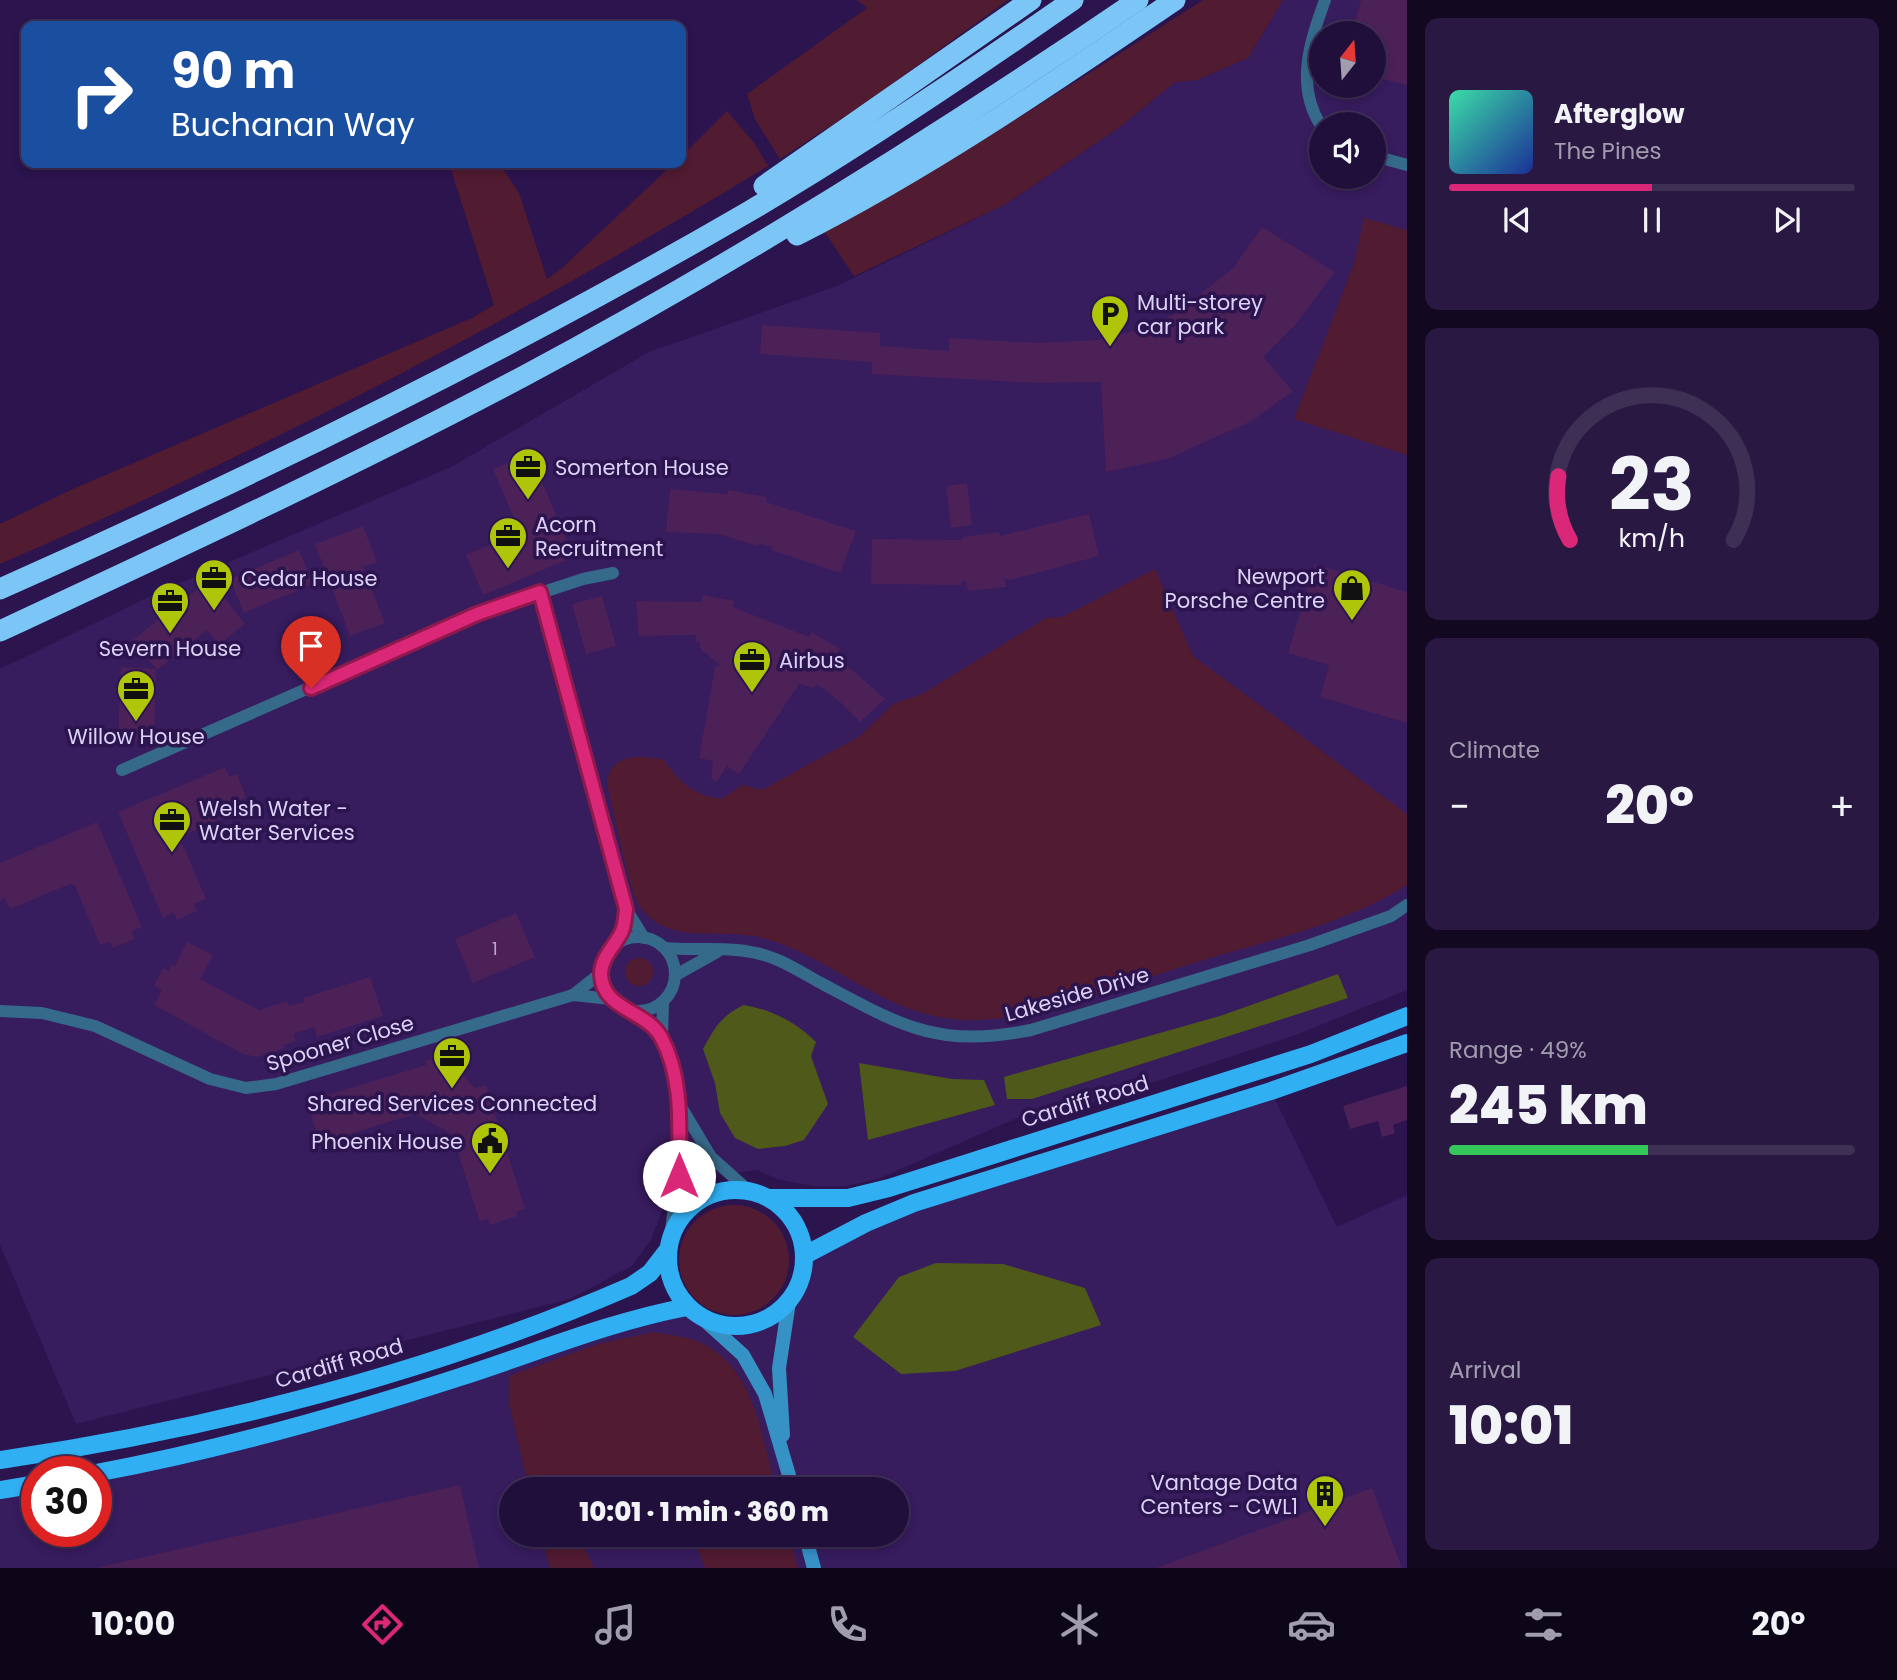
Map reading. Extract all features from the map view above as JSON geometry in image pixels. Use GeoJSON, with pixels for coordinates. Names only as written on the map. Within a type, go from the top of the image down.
{"type":"FeatureCollection","features":[{"type":"Feature","properties":{"kind":"highway"},"geometry":{"type":"LineString","coordinates":[[647,267],[1031,0]]}},
{"type":"Feature","properties":{"kind":"highway"},"geometry":{"type":"LineString","coordinates":[[0,589],[131,531],[330,434],[748,212],[960,78],[1073,0]]}},
{"type":"Feature","properties":{"kind":"highway"},"geometry":{"type":"LineString","coordinates":[[598,335],[835,198],[1021,80],[1138,0]]}},
{"type":"Feature","properties":{"kind":"highway"},"geometry":{"type":"LineString","coordinates":[[0,631],[267,508],[598,335],[851,208],[1054,82],[1175,0]]}},
{"type":"Feature","properties":{"kind":"main road","name":"Cardiff Road"},"geometry":{"type":"LineString","coordinates":[[770,1198],[848,1198],[889,1188],[1311,1054],[1407,1016]]}},
{"type":"Feature","properties":{"kind":"main road"},"geometry":{"type":"LineString","coordinates":[[112,1470],[170,1460],[319,1423],[632,1318],[694,1312],[736,1327],[762,1322],[789,1302],[803,1276],[805,1255],[866,1223],[914,1203],[1271,1091],[1407,1043]]}},
{"type":"Feature","properties":{"kind":"main road","name":"Cardiff Road"},"geometry":{"type":"LineString","coordinates":[[0,1460],[78,1449],[227,1417],[330,1391],[473,1347],[631,1286],[650,1273],[685,1210],[707,1195],[730,1189],[748,1190],[770,1198],[787,1212],[799,1230],[805,1255]]}},
{"type":"Feature","properties":{"kind":"main road"},"geometry":{"type":"LineString","coordinates":[[668,1243],[669,1276],[694,1312]]}},
{"type":"Feature","properties":{"kind":"main road"},"geometry":{"type":"LineString","coordinates":[[0,1490],[21,1487]]}},
{"type":"Feature","properties":{"kind":"street"},"geometry":{"type":"LineString","coordinates":[[1313,112],[1305,86],[1311,42],[1325,0]]}},
{"type":"Feature","properties":{"kind":"street"},"geometry":{"type":"LineString","coordinates":[[1386,159],[1407,165]]}},
{"type":"Feature","properties":{"kind":"street"},"geometry":{"type":"LineString","coordinates":[[122,771],[477,614],[540,592],[614,573]]}},
{"type":"Feature","properties":{"kind":"street"},"geometry":{"type":"LineString","coordinates":[[540,592],[626,909],[644,937],[665,948],[673,960],[676,975],[670,995],[663,1003],[641,1011],[629,1010]]}},
{"type":"Feature","properties":{"kind":"street","name":"Lakeside Drive"},"geometry":{"type":"LineString","coordinates":[[665,948],[755,952],[779,961],[875,1014],[920,1030],[947,1036],[1000,1036],[1045,1026],[1310,945],[1391,916],[1407,905]]}},
{"type":"Feature","properties":{"kind":"street"},"geometry":{"type":"LineString","coordinates":[[626,909],[623,929],[601,973],[604,987],[611,999],[648,1020],[662,1038]]}},
{"type":"Feature","properties":{"kind":"street"},"geometry":{"type":"LineString","coordinates":[[610,951],[631,938],[644,937]]}},
{"type":"Feature","properties":{"kind":"street"},"geometry":{"type":"LineString","coordinates":[[676,975],[720,950]]}},
{"type":"Feature","properties":{"kind":"street","name":"Spooner Close"},"geometry":{"type":"LineString","coordinates":[[0,1011],[41,1013],[95,1026],[210,1079],[246,1088],[276,1084],[573,995],[601,973]]}},
{"type":"Feature","properties":{"kind":"street","name":"Spooner Close"},"geometry":{"type":"LineString","coordinates":[[573,995],[611,999]]}},
{"type":"Feature","properties":{"kind":"street"},"geometry":{"type":"LineString","coordinates":[[663,1003],[662,1038],[680,1105],[711,1157],[748,1190]]}},
{"type":"Feature","properties":{"kind":"street"},"geometry":{"type":"LineString","coordinates":[[668,1243],[679,1176],[680,1105]]}},
{"type":"Feature","properties":{"kind":"street"},"geometry":{"type":"LineString","coordinates":[[788,1468],[779,1368],[789,1302]]}},
{"type":"Feature","properties":{"kind":"street"},"geometry":{"type":"LineString","coordinates":[[694,1312],[743,1355],[765,1394],[790,1477]]}},
{"type":"Feature","properties":{"kind":"street"},"geometry":{"type":"LineString","coordinates":[[808,1547],[814,1568]]}},
{"type":"Feature","properties":{"kind":"shaded area"},"geometry":{"type":"Polygon","coordinates":[[[857,0],[1008,0],[867,102],[780,159],[755,119],[747,94],[867,8],[857,0]]]}},
{"type":"Feature","properties":{"kind":"shaded area"},"geometry":{"type":"Polygon","coordinates":[[[1203,0],[1283,0],[1248,58],[1197,80],[1175,82],[1120,127],[1006,204],[854,276],[824,231],[969,148],[1203,0]]]}},
{"type":"Feature","properties":{"kind":"shaded area"},"geometry":{"type":"Polygon","coordinates":[[[1283,0],[1407,0],[1407,990],[1296,1035],[1082,1106],[1044,1110],[1017,1118],[878,1179],[845,1186],[814,1186],[780,1180],[757,1170],[718,1175],[666,1200],[651,1240],[632,1266],[570,1299],[76,1424],[0,1245],[0,669],[161,591],[451,467],[649,352],[837,286],[1006,204],[1120,127],[1175,82],[1197,80],[1248,58],[1283,0]]]}},
{"type":"Feature","properties":{"kind":"shaded area"},"geometry":{"type":"Polygon","coordinates":[[[727,111],[755,144],[768,166],[581,275],[391,379],[197,475],[0,564],[0,524],[73,489],[472,318],[494,305],[451,168],[502,168],[519,193],[547,279],[669,168],[686,168],[686,152],[727,111]]]}},
{"type":"Feature","properties":{"kind":"shaded area"},"geometry":{"type":"Polygon","coordinates":[[[1364,218],[1407,230],[1407,455],[1294,419],[1354,264],[1364,218]]]}},
{"type":"Feature","properties":{"kind":"shaded area"},"geometry":{"type":"Polygon","coordinates":[[[1155,569],[1193,656],[1407,814],[1407,885],[1357,911],[1304,931],[1074,1002],[1011,1017],[980,1020],[926,1014],[879,995],[787,946],[747,935],[681,931],[652,919],[640,907],[626,868],[607,784],[613,766],[620,761],[636,757],[664,760],[688,787],[712,797],[722,799],[742,785],[762,790],[860,736],[893,704],[922,694],[1046,618],[1062,617],[1155,569]]]}},
{"type":"Feature","properties":{"kind":"shaded area"},"geometry":{"type":"Polygon","coordinates":[[[639,958],[649,962],[653,972],[649,982],[639,986],[629,982],[625,972],[629,962],[639,958]]]}},
{"type":"Feature","properties":{"kind":"shaded area"},"geometry":{"type":"Polygon","coordinates":[[[1338,974],[1348,998],[1032,1099],[1007,1099],[1004,1077],[1220,1016],[1338,974]]]}},
{"type":"Feature","properties":{"kind":"shaded area"},"geometry":{"type":"Polygon","coordinates":[[[744,1005],[783,1018],[816,1042],[811,1056],[828,1104],[804,1140],[785,1146],[758,1149],[735,1138],[720,1113],[715,1083],[703,1049],[719,1023],[744,1005]]]}},
{"type":"Feature","properties":{"kind":"shaded area"},"geometry":{"type":"Polygon","coordinates":[[[859,1063],[952,1079],[984,1080],[995,1105],[868,1140],[859,1063]]]}},
{"type":"Feature","properties":{"kind":"shaded area"},"geometry":{"type":"Polygon","coordinates":[[[1271,1091],[1337,1227],[1407,1195],[1407,1568],[0,1568],[0,1490],[21,1487],[21,1547],[112,1547],[112,1470],[170,1460],[687,1307],[717,1324],[736,1327],[762,1322],[789,1302],[803,1276],[805,1255],[866,1223],[1271,1091]]]}},
{"type":"Feature","properties":{"kind":"shaded area"},"geometry":{"type":"Polygon","coordinates":[[[734,1205],[755,1210],[773,1221],[784,1239],[789,1260],[784,1281],[773,1299],[755,1310],[734,1315],[713,1310],[695,1299],[684,1281],[679,1260],[684,1239],[695,1221],[713,1210],[734,1205]]]}},
{"type":"Feature","properties":{"kind":"shaded area"},"geometry":{"type":"Polygon","coordinates":[[[936,1263],[1003,1264],[1085,1288],[1101,1325],[955,1371],[901,1374],[853,1337],[899,1277],[936,1263]]]}},
{"type":"Feature","properties":{"kind":"shaded area"},"geometry":{"type":"Polygon","coordinates":[[[654,1332],[697,1341],[716,1352],[732,1367],[744,1384],[760,1425],[773,1477],[526,1477],[510,1407],[509,1376],[598,1344],[654,1332]]]}},
{"type":"Feature","properties":{"kind":"shaded area"},"geometry":{"type":"Polygon","coordinates":[[[544,1547],[584,1547],[594,1568],[550,1568],[544,1547]]]}},
{"type":"Feature","properties":{"kind":"shaded area"},"geometry":{"type":"Polygon","coordinates":[[[697,1547],[792,1547],[798,1568],[705,1568],[697,1547]]]}},
{"type":"Feature","properties":{"kind":"building"},"geometry":{"type":"Polygon","coordinates":[[[1361,0],[1407,0],[1407,85],[1386,80],[1386,21],[1355,21],[1361,0]]]}},
{"type":"Feature","properties":{"kind":"building","name":"Multi-storey car park"},"geometry":{"type":"Polygon","coordinates":[[[1262,227],[1335,272],[1296,324],[1263,357],[1293,391],[1252,421],[1167,459],[1106,472],[1101,382],[1037,383],[872,374],[872,362],[760,354],[762,325],[880,333],[880,346],[949,351],[949,338],[1036,343],[1098,340],[1133,331],[1175,314],[1233,268],[1262,227]]]}},
{"type":"Feature","properties":{"kind":"building","name":"Somerton House"},"geometry":{"type":"Polygon","coordinates":[[[530,454],[574,557],[483,595],[466,555],[520,532],[493,469],[530,454]]]}},
{"type":"Feature","properties":{"kind":"building"},"geometry":{"type":"Polygon","coordinates":[[[967,483],[972,525],[951,528],[946,486],[967,483]]]}},
{"type":"Feature","properties":{"kind":"building"},"geometry":{"type":"Polygon","coordinates":[[[670,489],[728,494],[728,490],[767,497],[766,502],[856,531],[840,573],[771,550],[772,547],[758,543],[757,546],[719,534],[666,532],[670,489]]]}},
{"type":"Feature","properties":{"kind":"building"},"geometry":{"type":"Polygon","coordinates":[[[1089,514],[1099,556],[1010,580],[1005,579],[1006,587],[968,591],[966,581],[962,581],[962,585],[871,584],[872,539],[962,540],[962,537],[999,532],[1000,536],[1089,514]]]}},
{"type":"Feature","properties":{"kind":"building"},"geometry":{"type":"Polygon","coordinates":[[[363,526],[377,562],[363,567],[385,623],[350,636],[315,544],[363,526]]]}},
{"type":"Feature","properties":{"kind":"building"},"geometry":{"type":"Polygon","coordinates":[[[299,550],[313,584],[244,613],[230,579],[299,550]]]}},
{"type":"Feature","properties":{"kind":"building","name":"Newport Porsche Centre"},"geometry":{"type":"Polygon","coordinates":[[[1315,564],[1407,592],[1407,723],[1320,697],[1329,665],[1288,653],[1315,564]]]}},
{"type":"Feature","properties":{"kind":"building"},"geometry":{"type":"Polygon","coordinates":[[[210,579],[245,624],[218,645],[207,630],[157,670],[133,640],[210,579]]]}},
{"type":"Feature","properties":{"kind":"building","name":"Airbus"},"geometry":{"type":"Polygon","coordinates":[[[703,595],[735,601],[733,607],[809,637],[812,632],[840,649],[836,656],[885,699],[860,722],[817,684],[814,688],[799,684],[739,774],[727,766],[717,782],[711,779],[713,761],[699,758],[715,667],[720,665],[701,650],[699,642],[695,641],[696,635],[639,636],[636,601],[701,602],[703,595]]]}},
{"type":"Feature","properties":{"kind":"building"},"geometry":{"type":"Polygon","coordinates":[[[602,596],[616,646],[586,654],[572,604],[602,596]]]}},
{"type":"Feature","properties":{"kind":"building"},"geometry":{"type":"Polygon","coordinates":[[[121,667],[156,669],[154,742],[118,741],[121,667]]]}},
{"type":"Feature","properties":{"kind":"building"},"geometry":{"type":"Polygon","coordinates":[[[225,767],[229,777],[237,774],[246,797],[238,801],[242,810],[184,835],[181,841],[206,899],[194,904],[197,911],[177,920],[174,913],[163,918],[118,812],[225,767]]]}},
{"type":"Feature","properties":{"kind":"building"},"geometry":{"type":"Polygon","coordinates":[[[97,822],[142,927],[132,931],[135,939],[113,948],[110,941],[100,945],[75,886],[70,884],[10,909],[5,898],[0,901],[0,863],[97,822]]]}},
{"type":"Feature","properties":{"kind":"building"},"geometry":{"type":"Polygon","coordinates":[[[516,913],[535,957],[473,983],[455,939],[516,913]]]}},
{"type":"Feature","properties":{"kind":"building"},"geometry":{"type":"Polygon","coordinates":[[[187,942],[213,955],[200,979],[259,1010],[287,1001],[289,1006],[304,1002],[303,998],[370,977],[383,1016],[317,1037],[314,1027],[294,1034],[296,1041],[284,1045],[285,1048],[257,1057],[243,1054],[154,1005],[162,990],[154,986],[163,968],[169,971],[172,964],[175,966],[187,942]]]}},
{"type":"Feature","properties":{"kind":"building","name":"Phoenix House"},"geometry":{"type":"Polygon","coordinates":[[[435,1058],[439,1070],[461,1073],[475,1088],[486,1085],[525,1209],[516,1212],[517,1216],[490,1225],[488,1219],[480,1222],[452,1134],[415,1114],[327,1141],[325,1134],[318,1136],[309,1110],[317,1107],[314,1099],[426,1065],[425,1061],[435,1058]]]}},
{"type":"Feature","properties":{"kind":"building"},"geometry":{"type":"Polygon","coordinates":[[[1407,1086],[1407,1120],[1393,1125],[1395,1133],[1382,1137],[1378,1121],[1350,1129],[1343,1106],[1407,1086]]]}},
{"type":"Feature","properties":{"kind":"building"},"geometry":{"type":"Polygon","coordinates":[[[460,1485],[479,1568],[100,1568],[100,1567],[460,1485]]]}},
{"type":"Feature","properties":{"kind":"building","name":"Vantage Data Centers - CWL1"},"geometry":{"type":"Polygon","coordinates":[[[1372,1488],[1402,1568],[1156,1568],[1372,1488]]]}},
{"type":"Feature","properties":{"kind":"place","name":"Multi-storey car park"},"geometry":{"type":"Point","coordinates":[1110,348]}},
{"type":"Feature","properties":{"kind":"place","name":"Somerton House"},"geometry":{"type":"Point","coordinates":[528,501]}},
{"type":"Feature","properties":{"kind":"place","name":"Acorn Recruitment"},"geometry":{"type":"Point","coordinates":[508,570]}},
{"type":"Feature","properties":{"kind":"place","name":"Cedar House"},"geometry":{"type":"Point","coordinates":[214,612]}},
{"type":"Feature","properties":{"kind":"place","name":"Newport Porsche Centre"},"geometry":{"type":"Point","coordinates":[1352,622]}},
{"type":"Feature","properties":{"kind":"place","name":"Severn House"},"geometry":{"type":"Point","coordinates":[170,635]}},
{"type":"Feature","properties":{"kind":"place","name":"Airbus"},"geometry":{"type":"Point","coordinates":[752,694]}},
{"type":"Feature","properties":{"kind":"place","name":"Willow House"},"geometry":{"type":"Point","coordinates":[136,723]}},
{"type":"Feature","properties":{"kind":"place","name":"Welsh Water - Water Services"},"geometry":{"type":"Point","coordinates":[172,854]}},
{"type":"Feature","properties":{"kind":"place","name":"Shared Services Connected"},"geometry":{"type":"Point","coordinates":[452,1090]}},
{"type":"Feature","properties":{"kind":"place","name":"Phoenix House"},"geometry":{"type":"Point","coordinates":[490,1175]}},
{"type":"Feature","properties":{"kind":"place","name":"Vantage Data Centers - CWL1"},"geometry":{"type":"Point","coordinates":[1325,1528]}},
{"type":"Feature","properties":{"kind":"route"},"geometry":{"type":"LineString","coordinates":[[311,688],[354,666],[477,614],[540,592],[626,909],[623,929],[604,961],[601,973],[604,987],[611,999],[619,1006],[648,1020],[662,1038],[680,1105],[679,1176]]}}]}
